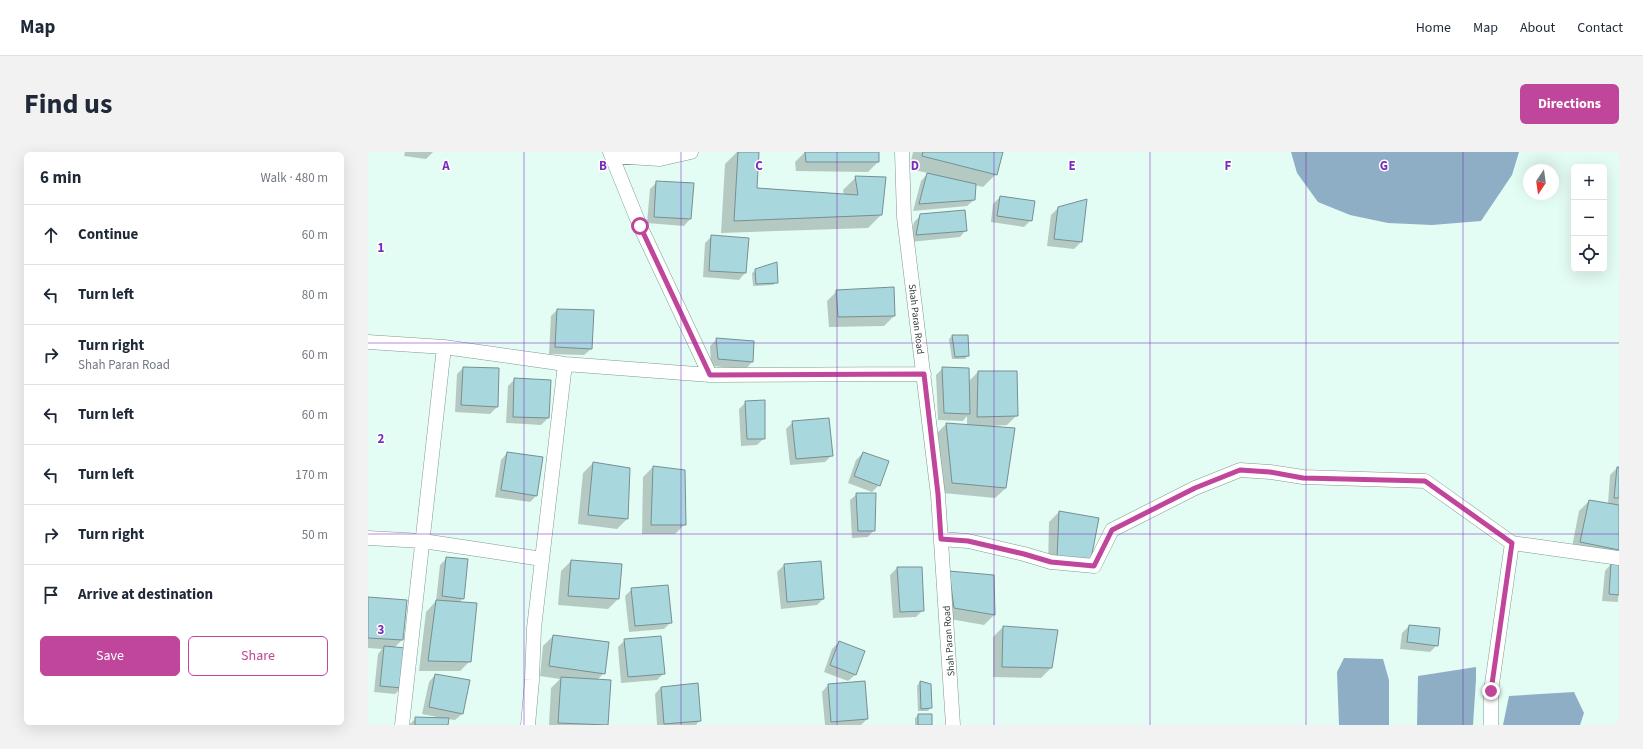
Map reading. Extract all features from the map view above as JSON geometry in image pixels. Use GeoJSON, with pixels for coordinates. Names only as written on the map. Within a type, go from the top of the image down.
{"type":"FeatureCollection","features":[{"type":"Feature","properties":{"kind":"street"},"geometry":{"type":"LineString","coordinates":[[691,152],[660,159],[611,154],[640,226],[710,375]]}},
{"type":"Feature","properties":{"kind":"street","name":"Shah Paran Road"},"geometry":{"type":"LineString","coordinates":[[902,152],[904,217],[938,494],[953,725]]}},
{"type":"Feature","properties":{"kind":"street"},"geometry":{"type":"LineString","coordinates":[[368,342],[444,348],[565,364],[710,375],[924,374]]}},
{"type":"Feature","properties":{"kind":"street"},"geometry":{"type":"LineString","coordinates":[[402,725],[444,348]]}},
{"type":"Feature","properties":{"kind":"street"},"geometry":{"type":"LineString","coordinates":[[528,725],[532,680],[534,628],[565,364]]}},
{"type":"Feature","properties":{"kind":"street"},"geometry":{"type":"LineString","coordinates":[[941,539],[968,541],[1051,562],[1094,566],[1112,530],[1195,488],[1240,470],[1270,472],[1303,478],[1425,481],[1512,543],[1619,558]]}},
{"type":"Feature","properties":{"kind":"street"},"geometry":{"type":"LineString","coordinates":[[368,538],[423,541],[542,559]]}},
{"type":"Feature","properties":{"kind":"street"},"geometry":{"type":"LineString","coordinates":[[1492,725],[1491,691],[1512,543]]}},
{"type":"Feature","properties":{"kind":"water"},"geometry":{"type":"Polygon","coordinates":[[[1291,152],[1519,152],[1512,175],[1481,221],[1432,225],[1388,223],[1350,215],[1318,202],[1297,173],[1291,152]]]}},
{"type":"Feature","properties":{"kind":"water"},"geometry":{"type":"Polygon","coordinates":[[[1344,658],[1383,659],[1389,680],[1389,725],[1339,725],[1337,672],[1344,658]]]}},
{"type":"Feature","properties":{"kind":"water"},"geometry":{"type":"Polygon","coordinates":[[[1476,667],[1473,725],[1417,725],[1418,676],[1476,667]]]}},
{"type":"Feature","properties":{"kind":"water"},"geometry":{"type":"Polygon","coordinates":[[[1574,692],[1584,713],[1580,725],[1503,725],[1509,696],[1574,692]]]}},
{"type":"Feature","properties":{"kind":"building"},"geometry":{"type":"Polygon","coordinates":[[[738,152],[759,152],[757,188],[858,195],[855,176],[886,177],[882,215],[734,221],[738,152]]]}},
{"type":"Feature","properties":{"kind":"building"},"geometry":{"type":"Polygon","coordinates":[[[805,152],[879,152],[879,162],[806,162],[805,152]]]}},
{"type":"Feature","properties":{"kind":"building"},"geometry":{"type":"Polygon","coordinates":[[[923,152],[1003,152],[997,175],[922,156],[923,152]]]}},
{"type":"Feature","properties":{"kind":"building"},"geometry":{"type":"Polygon","coordinates":[[[927,173],[976,184],[975,200],[919,204],[927,173]]]}},
{"type":"Feature","properties":{"kind":"building"},"geometry":{"type":"Polygon","coordinates":[[[656,181],[694,183],[691,219],[654,217],[656,181]]]}},
{"type":"Feature","properties":{"kind":"building"},"geometry":{"type":"Polygon","coordinates":[[[1000,196],[1035,201],[1032,221],[997,216],[1000,196]]]}},
{"type":"Feature","properties":{"kind":"building"},"geometry":{"type":"Polygon","coordinates":[[[1087,199],[1082,242],[1054,239],[1058,207],[1087,199]]]}},
{"type":"Feature","properties":{"kind":"building"},"geometry":{"type":"Polygon","coordinates":[[[965,210],[967,231],[916,235],[920,214],[965,210]]]}},
{"type":"Feature","properties":{"kind":"building"},"geometry":{"type":"Polygon","coordinates":[[[711,235],[749,238],[746,273],[709,271],[711,235]]]}},
{"type":"Feature","properties":{"kind":"building"},"geometry":{"type":"Polygon","coordinates":[[[777,262],[778,283],[756,284],[755,269],[777,262]]]}},
{"type":"Feature","properties":{"kind":"building"},"geometry":{"type":"Polygon","coordinates":[[[894,287],[895,316],[838,317],[836,290],[894,287]]]}},
{"type":"Feature","properties":{"kind":"building"},"geometry":{"type":"Polygon","coordinates":[[[557,309],[594,310],[592,349],[555,347],[557,309]]]}},
{"type":"Feature","properties":{"kind":"building"},"geometry":{"type":"Polygon","coordinates":[[[952,335],[968,335],[969,356],[955,357],[952,335]]]}},
{"type":"Feature","properties":{"kind":"building"},"geometry":{"type":"Polygon","coordinates":[[[716,338],[754,341],[753,362],[718,359],[716,338]]]}},
{"type":"Feature","properties":{"kind":"building"},"geometry":{"type":"Polygon","coordinates":[[[463,367],[499,368],[498,407],[461,405],[463,367]]]}},
{"type":"Feature","properties":{"kind":"building"},"geometry":{"type":"Polygon","coordinates":[[[942,367],[969,368],[970,414],[944,413],[942,367]]]}},
{"type":"Feature","properties":{"kind":"building"},"geometry":{"type":"Polygon","coordinates":[[[978,371],[1017,371],[1018,416],[977,417],[978,371]]]}},
{"type":"Feature","properties":{"kind":"building"},"geometry":{"type":"Polygon","coordinates":[[[514,378],[551,380],[549,418],[513,417],[514,378]]]}},
{"type":"Feature","properties":{"kind":"building"},"geometry":{"type":"Polygon","coordinates":[[[765,400],[765,439],[747,439],[745,401],[765,400]]]}},
{"type":"Feature","properties":{"kind":"building"},"geometry":{"type":"Polygon","coordinates":[[[829,418],[833,456],[796,459],[792,421],[829,418]]]}},
{"type":"Feature","properties":{"kind":"building"},"geometry":{"type":"Polygon","coordinates":[[[946,423],[1015,428],[1006,488],[952,483],[946,423]]]}},
{"type":"Feature","properties":{"kind":"building"},"geometry":{"type":"Polygon","coordinates":[[[507,452],[543,457],[537,496],[501,490],[507,452]]]}},
{"type":"Feature","properties":{"kind":"building"},"geometry":{"type":"Polygon","coordinates":[[[863,452],[889,461],[880,486],[854,476],[863,452]]]}},
{"type":"Feature","properties":{"kind":"building"},"geometry":{"type":"Polygon","coordinates":[[[593,462],[630,468],[628,519],[588,515],[593,462]]]}},
{"type":"Feature","properties":{"kind":"building"},"geometry":{"type":"Polygon","coordinates":[[[653,466],[685,470],[686,525],[651,525],[653,466]]]}},
{"type":"Feature","properties":{"kind":"building"},"geometry":{"type":"Polygon","coordinates":[[[1617,467],[1619,467],[1619,498],[1614,498],[1617,467]]]}},
{"type":"Feature","properties":{"kind":"building"},"geometry":{"type":"Polygon","coordinates":[[[856,493],[876,493],[875,531],[858,531],[856,493]]]}},
{"type":"Feature","properties":{"kind":"building"},"geometry":{"type":"Polygon","coordinates":[[[1589,500],[1619,505],[1619,550],[1580,542],[1589,500]]]}},
{"type":"Feature","properties":{"kind":"building"},"geometry":{"type":"Polygon","coordinates":[[[1059,511],[1099,518],[1091,559],[1057,558],[1059,511]]]}},
{"type":"Feature","properties":{"kind":"building"},"geometry":{"type":"Polygon","coordinates":[[[446,557],[468,559],[464,599],[442,596],[446,557]]]}},
{"type":"Feature","properties":{"kind":"building"},"geometry":{"type":"Polygon","coordinates":[[[571,560],[622,564],[619,599],[568,596],[571,560]]]}},
{"type":"Feature","properties":{"kind":"building"},"geometry":{"type":"Polygon","coordinates":[[[821,561],[824,599],[787,602],[784,564],[821,561]]]}},
{"type":"Feature","properties":{"kind":"building"},"geometry":{"type":"Polygon","coordinates":[[[1611,563],[1619,564],[1619,595],[1609,594],[1611,563]]]}},
{"type":"Feature","properties":{"kind":"building"},"geometry":{"type":"Polygon","coordinates":[[[897,567],[922,567],[924,611],[900,612],[897,567]]]}},
{"type":"Feature","properties":{"kind":"building"},"geometry":{"type":"Polygon","coordinates":[[[949,571],[994,575],[995,615],[954,608],[949,571]]]}},
{"type":"Feature","properties":{"kind":"building"},"geometry":{"type":"Polygon","coordinates":[[[668,585],[672,623],[635,626],[631,588],[668,585]]]}},
{"type":"Feature","properties":{"kind":"building"},"geometry":{"type":"Polygon","coordinates":[[[368,597],[407,600],[403,640],[368,638],[368,597]]]}},
{"type":"Feature","properties":{"kind":"building"},"geometry":{"type":"Polygon","coordinates":[[[436,600],[477,603],[471,662],[428,661],[436,600]]]}},
{"type":"Feature","properties":{"kind":"building"},"geometry":{"type":"Polygon","coordinates":[[[1409,625],[1440,628],[1438,646],[1407,642],[1409,625]]]}},
{"type":"Feature","properties":{"kind":"building"},"geometry":{"type":"Polygon","coordinates":[[[1003,626],[1058,630],[1052,668],[1002,667],[1003,626]]]}},
{"type":"Feature","properties":{"kind":"building"},"geometry":{"type":"Polygon","coordinates":[[[553,635],[609,642],[605,674],[549,666],[553,635]]]}},
{"type":"Feature","properties":{"kind":"building"},"geometry":{"type":"Polygon","coordinates":[[[661,636],[665,674],[628,677],[624,639],[661,636]]]}},
{"type":"Feature","properties":{"kind":"building"},"geometry":{"type":"Polygon","coordinates":[[[839,641],[865,651],[856,675],[830,665],[839,641]]]}},
{"type":"Feature","properties":{"kind":"building"},"geometry":{"type":"Polygon","coordinates":[[[384,646],[406,648],[402,688],[380,686],[384,646]]]}},
{"type":"Feature","properties":{"kind":"building"},"geometry":{"type":"Polygon","coordinates":[[[435,674],[470,680],[463,714],[429,707],[435,674]]]}},
{"type":"Feature","properties":{"kind":"building"},"geometry":{"type":"Polygon","coordinates":[[[561,677],[611,680],[608,725],[558,723],[561,677]]]}},
{"type":"Feature","properties":{"kind":"building"},"geometry":{"type":"Polygon","coordinates":[[[865,681],[868,719],[831,722],[828,684],[865,681]]]}},
{"type":"Feature","properties":{"kind":"building"},"geometry":{"type":"Polygon","coordinates":[[[920,681],[931,684],[932,708],[921,709],[920,681]]]}},
{"type":"Feature","properties":{"kind":"building"},"geometry":{"type":"Polygon","coordinates":[[[698,683],[701,721],[664,724],[661,687],[698,683]]]}},
{"type":"Feature","properties":{"kind":"building"},"geometry":{"type":"Polygon","coordinates":[[[918,714],[932,714],[932,725],[918,725],[918,714]]]}},
{"type":"Feature","properties":{"kind":"building"},"geometry":{"type":"Polygon","coordinates":[[[415,717],[449,718],[448,725],[415,725],[415,717]]]}},
{"type":"Feature","properties":{"kind":"route"},"geometry":{"type":"LineString","coordinates":[[640,226],[710,375],[924,374],[938,494],[941,539],[968,541],[1051,562],[1094,566],[1112,530],[1195,488],[1240,470],[1270,472],[1303,478],[1425,481],[1512,543],[1491,691]]}}]}
